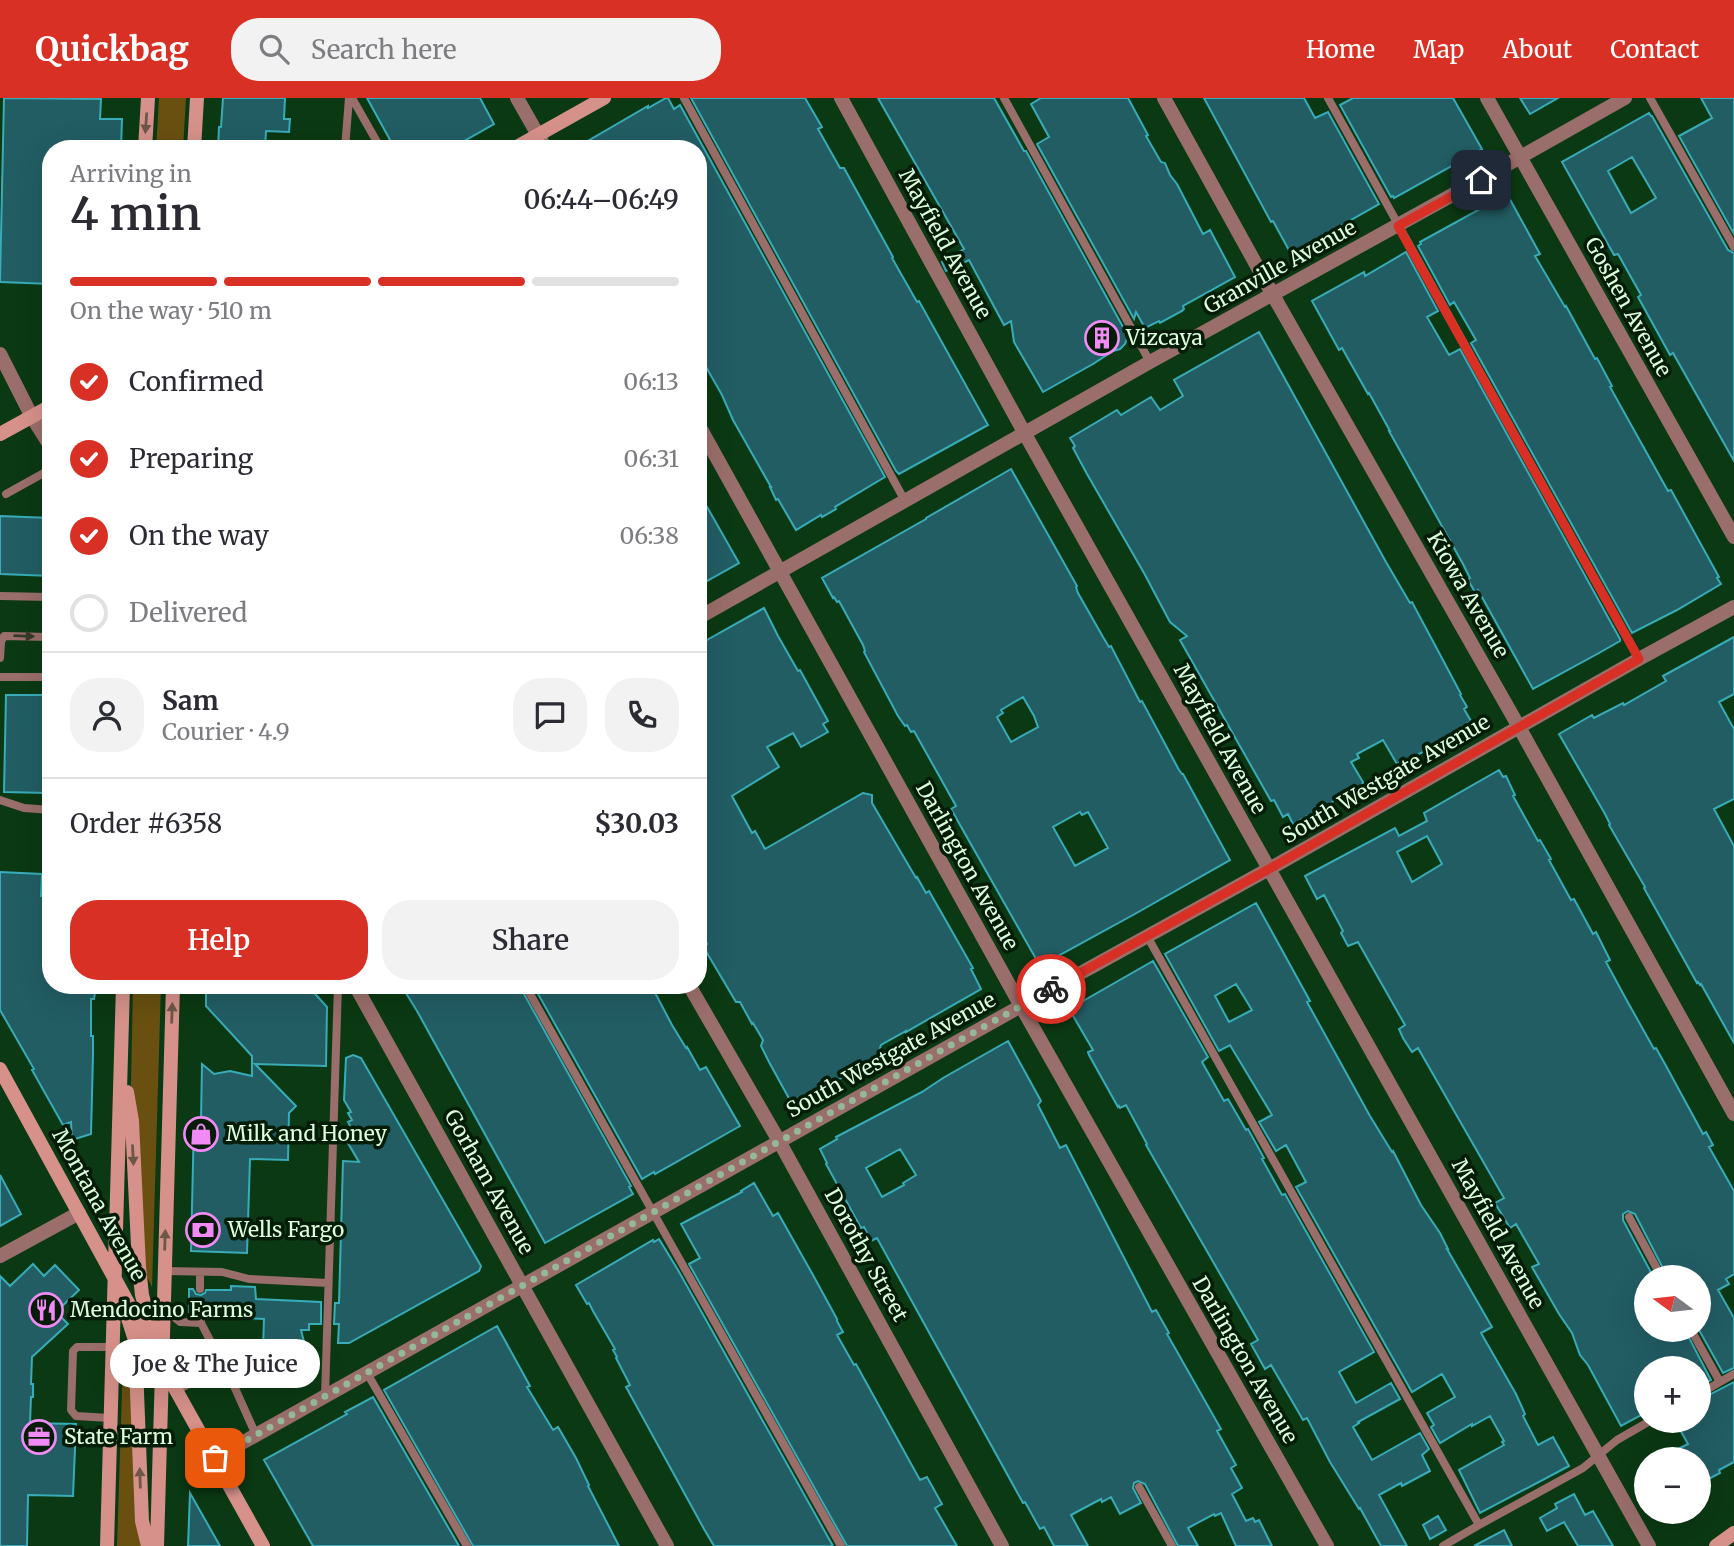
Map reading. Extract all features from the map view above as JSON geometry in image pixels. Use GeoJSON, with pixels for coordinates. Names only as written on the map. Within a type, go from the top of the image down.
{"type":"FeatureCollection","features":[{"type":"Feature","properties":{"kind":"main road"},"geometry":{"type":"LineString","coordinates":[[146,140],[148,98]]}},
{"type":"Feature","properties":{"kind":"main road"},"geometry":{"type":"LineString","coordinates":[[195,140],[197,98]]}},
{"type":"Feature","properties":{"kind":"main road"},"geometry":{"type":"LineString","coordinates":[[529,140],[604,98]]}},
{"type":"Feature","properties":{"kind":"main road"},"geometry":{"type":"LineString","coordinates":[[0,434],[42,411]]}},
{"type":"Feature","properties":{"kind":"main road"},"geometry":{"type":"LineString","coordinates":[[107,1546],[123,994]]}},
{"type":"Feature","properties":{"kind":"main road"},"geometry":{"type":"LineString","coordinates":[[158,1546],[173,994]]}},
{"type":"Feature","properties":{"kind":"main road"},"geometry":{"type":"LineString","coordinates":[[122,1063],[132,1121],[140,1281],[162,1365]]}},
{"type":"Feature","properties":{"kind":"main road","name":"Montana Avenue"},"geometry":{"type":"LineString","coordinates":[[0,1069],[262,1546]]}},
{"type":"Feature","properties":{"kind":"main road"},"geometry":{"type":"LineString","coordinates":[[115,1277],[135,1340],[142,1521],[148,1546]]}},
{"type":"Feature","properties":{"kind":"main road"},"geometry":{"type":"LineString","coordinates":[[1716,1546],[1734,1533]]}},
{"type":"Feature","properties":{"kind":"street"},"geometry":{"type":"LineString","coordinates":[[517,98],[541,140]]}},
{"type":"Feature","properties":{"kind":"street","name":"Mayfield Avenue"},"geometry":{"type":"LineString","coordinates":[[841,98],[1025,434],[1649,1546]]}},
{"type":"Feature","properties":{"kind":"street","name":"Kiowa Avenue"},"geometry":{"type":"LineString","coordinates":[[1164,98],[1734,1114]]}},
{"type":"Feature","properties":{"kind":"street","name":"Goshen Avenue"},"geometry":{"type":"LineString","coordinates":[[1487,98],[1734,537]]}},
{"type":"Feature","properties":{"kind":"street","name":"Granville Avenue"},"geometry":{"type":"LineString","coordinates":[[707,613],[1150,362],[1625,98]]}},
{"type":"Feature","properties":{"kind":"street"},"geometry":{"type":"LineString","coordinates":[[0,354],[42,432]]}},
{"type":"Feature","properties":{"kind":"street","name":"Darlington Avenue"},"geometry":{"type":"LineString","coordinates":[[707,440],[1021,1006],[1327,1546]]}},
{"type":"Feature","properties":{"kind":"street","name":"South Westgate Avenue"},"geometry":{"type":"LineString","coordinates":[[215,1458],[1734,607]]}},
{"type":"Feature","properties":{"kind":"street","name":"Gorham Avenue"},"geometry":{"type":"LineString","coordinates":[[360,994],[667,1546]]}},
{"type":"Feature","properties":{"kind":"street","name":"Dorothy Street"},"geometry":{"type":"LineString","coordinates":[[694,994],[779,1141],[1002,1546]]}},
{"type":"Feature","properties":{"kind":"street"},"geometry":{"type":"LineString","coordinates":[[0,1256],[79,1213]]}},
{"type":"Feature","properties":{"kind":"lane"},"geometry":{"type":"LineString","coordinates":[[346,140],[350,98]]}},
{"type":"Feature","properties":{"kind":"lane"},"geometry":{"type":"LineString","coordinates":[[350,98],[376,140]]}},
{"type":"Feature","properties":{"kind":"lane"},"geometry":{"type":"LineString","coordinates":[[684,98],[905,501]]}},
{"type":"Feature","properties":{"kind":"lane"},"geometry":{"type":"LineString","coordinates":[[1004,98],[1150,362]]}},
{"type":"Feature","properties":{"kind":"lane"},"geometry":{"type":"LineString","coordinates":[[1328,98],[1639,659]]}},
{"type":"Feature","properties":{"kind":"lane"},"geometry":{"type":"LineString","coordinates":[[1650,98],[1734,247]]}},
{"type":"Feature","properties":{"kind":"lane"},"geometry":{"type":"LineString","coordinates":[[6,495],[42,474]]}},
{"type":"Feature","properties":{"kind":"lane"},"geometry":{"type":"LineString","coordinates":[[0,596],[42,597]]}},
{"type":"Feature","properties":{"kind":"lane"},"geometry":{"type":"LineString","coordinates":[[0,658],[2,638],[7,635],[42,636]]}},
{"type":"Feature","properties":{"kind":"lane"},"geometry":{"type":"LineString","coordinates":[[0,677],[42,677]]}},
{"type":"Feature","properties":{"kind":"lane"},"geometry":{"type":"LineString","coordinates":[[0,800],[24,808],[42,809]]}},
{"type":"Feature","properties":{"kind":"lane"},"geometry":{"type":"LineString","coordinates":[[1147,936],[1479,1525]]}},
{"type":"Feature","properties":{"kind":"lane"},"geometry":{"type":"LineString","coordinates":[[325,1396],[338,994]]}},
{"type":"Feature","properties":{"kind":"lane"},"geometry":{"type":"LineString","coordinates":[[530,994],[841,1546]]}},
{"type":"Feature","properties":{"kind":"lane"},"geometry":{"type":"LineString","coordinates":[[1629,1217],[1655,1265]]}},
{"type":"Feature","properties":{"kind":"lane"},"geometry":{"type":"LineString","coordinates":[[164,1271],[222,1272],[249,1279],[328,1283]]}},
{"type":"Feature","properties":{"kind":"lane"},"geometry":{"type":"LineString","coordinates":[[200,1272],[200,1289]]}},
{"type":"Feature","properties":{"kind":"lane"},"geometry":{"type":"LineString","coordinates":[[163,1309],[180,1322],[201,1323]]}},
{"type":"Feature","properties":{"kind":"lane"},"geometry":{"type":"LineString","coordinates":[[201,1312],[201,1323],[256,1435]]}},
{"type":"Feature","properties":{"kind":"lane"},"geometry":{"type":"LineString","coordinates":[[1698,1342],[1720,1382]]}},
{"type":"Feature","properties":{"kind":"lane"},"geometry":{"type":"LineString","coordinates":[[110,1418],[76,1416],[71,1410],[73,1351],[77,1346],[113,1347]]}},
{"type":"Feature","properties":{"kind":"lane"},"geometry":{"type":"LineString","coordinates":[[176,1391],[222,1365]]}},
{"type":"Feature","properties":{"kind":"lane"},"geometry":{"type":"LineString","coordinates":[[367,1373],[467,1546]]}},
{"type":"Feature","properties":{"kind":"lane"},"geometry":{"type":"LineString","coordinates":[[1711,1387],[1734,1374]]}},
{"type":"Feature","properties":{"kind":"lane"},"geometry":{"type":"LineString","coordinates":[[1443,1546],[1583,1468],[1617,1440],[1634,1430]]}},
{"type":"Feature","properties":{"kind":"lane"},"geometry":{"type":"LineString","coordinates":[[1139,1487],[1172,1546]]}},
{"type":"Feature","properties":{"kind":"shaded area"},"geometry":{"type":"Polygon","coordinates":[[[159,98],[186,98],[184,140],[157,140],[159,98]]]}},
{"type":"Feature","properties":{"kind":"shaded area"},"geometry":{"type":"Polygon","coordinates":[[[133,994],[161,994],[152,1287],[145,1273],[131,1084],[133,994]]]}},
{"type":"Feature","properties":{"kind":"shaded area"},"geometry":{"type":"Polygon","coordinates":[[[123,1360],[130,1374],[141,1546],[117,1546],[123,1360]]]}},
{"type":"Feature","properties":{"kind":"building"},"geometry":{"type":"Polygon","coordinates":[[[4,98],[101,99],[100,119],[122,119],[121,140],[42,140],[42,284],[0,282],[4,98]]]}},
{"type":"Feature","properties":{"kind":"building"},"geometry":{"type":"Polygon","coordinates":[[[223,98],[285,98],[284,119],[290,119],[289,132],[266,131],[266,140],[218,140],[223,98]]]}},
{"type":"Feature","properties":{"kind":"building"},"geometry":{"type":"Polygon","coordinates":[[[367,98],[480,98],[494,124],[466,140],[390,140],[367,98]]]}},
{"type":"Feature","properties":{"kind":"building"},"geometry":{"type":"Polygon","coordinates":[[[666,98],[674,109],[680,105],[699,140],[589,140],[648,106],[666,98]]]}},
{"type":"Feature","properties":{"kind":"building"},"geometry":{"type":"Polygon","coordinates":[[[691,98],[805,98],[822,127],[818,129],[840,168],[844,168],[892,258],[988,425],[899,474],[896,471],[691,98]]]}},
{"type":"Feature","properties":{"kind":"building"},"geometry":{"type":"Polygon","coordinates":[[[878,98],[994,98],[1128,336],[1120,349],[1043,392],[1014,342],[1011,321],[1004,325],[969,260],[946,271],[942,262],[964,249],[878,98]]]}},
{"type":"Feature","properties":{"kind":"building"},"geometry":{"type":"Polygon","coordinates":[[[1041,98],[1128,98],[1148,135],[1146,136],[1161,162],[1165,163],[1203,234],[1210,230],[1235,277],[1183,306],[1182,311],[1160,323],[1159,321],[1145,328],[1136,312],[1134,319],[1037,144],[1049,137],[1031,104],[1041,98]]]}},
{"type":"Feature","properties":{"kind":"building"},"geometry":{"type":"Polygon","coordinates":[[[1204,98],[1304,98],[1315,118],[1328,112],[1379,204],[1291,254],[1204,98]]]}},
{"type":"Feature","properties":{"kind":"building"},"geometry":{"type":"Polygon","coordinates":[[[1353,98],[1453,98],[1482,149],[1394,198],[1391,197],[1340,105],[1353,98]]]}},
{"type":"Feature","properties":{"kind":"building"},"geometry":{"type":"Polygon","coordinates":[[[1520,98],[1558,98],[1530,114],[1520,98]]]}},
{"type":"Feature","properties":{"kind":"building"},"geometry":{"type":"Polygon","coordinates":[[[1701,98],[1734,98],[1734,234],[1679,136],[1712,118],[1701,98]]]}},
{"type":"Feature","properties":{"kind":"building"},"geometry":{"type":"Polygon","coordinates":[[[1649,113],[1728,250],[1734,253],[1734,461],[1673,353],[1670,355],[1618,254],[1614,255],[1562,162],[1649,113]],[[1632,157],[1608,171],[1631,213],[1656,198],[1632,157]]]}},
{"type":"Feature","properties":{"kind":"building"},"geometry":{"type":"Polygon","coordinates":[[[707,154],[885,477],[835,507],[836,509],[796,530],[778,499],[776,500],[707,369],[707,154]]]}},
{"type":"Feature","properties":{"kind":"building"},"geometry":{"type":"Polygon","coordinates":[[[1507,194],[1540,254],[1535,256],[1595,359],[1597,358],[1612,386],[1610,387],[1668,491],[1671,490],[1721,584],[1632,633],[1471,343],[1476,340],[1454,302],[1450,305],[1418,246],[1420,242],[1507,194]]]}},
{"type":"Feature","properties":{"kind":"building"},"geometry":{"type":"Polygon","coordinates":[[[1406,252],[1438,311],[1427,317],[1449,355],[1460,349],[1620,639],[1533,689],[1478,590],[1475,592],[1468,580],[1470,578],[1463,564],[1369,393],[1342,348],[1339,350],[1312,301],[1364,272],[1365,276],[1406,252]]]}},
{"type":"Feature","properties":{"kind":"building"},"geometry":{"type":"Polygon","coordinates":[[[1259,332],[1386,562],[1410,603],[1412,602],[1461,694],[1467,707],[1464,709],[1471,721],[1468,723],[1470,726],[1401,764],[1397,764],[1383,740],[1357,754],[1359,758],[1351,762],[1363,782],[1362,785],[1293,824],[1288,814],[1283,817],[1274,800],[1271,801],[1180,640],[1187,636],[1170,622],[1087,474],[1070,438],[1117,410],[1121,415],[1151,397],[1160,410],[1183,396],[1174,380],[1259,332]]]}},
{"type":"Feature","properties":{"kind":"building"},"geometry":{"type":"Polygon","coordinates":[[[1011,469],[1077,586],[1078,593],[1109,647],[1111,646],[1230,860],[1040,966],[951,809],[956,806],[914,731],[911,732],[898,716],[839,601],[833,598],[822,578],[1011,469]],[[1023,697],[1001,710],[1003,713],[997,717],[1011,742],[1038,727],[1023,697]],[[1080,812],[1053,827],[1075,866],[1108,848],[1088,812],[1082,815],[1080,812]]]}},
{"type":"Feature","properties":{"kind":"building"},"geometry":{"type":"Polygon","coordinates":[[[707,507],[739,563],[707,581],[707,507]]]}},
{"type":"Feature","properties":{"kind":"building"},"geometry":{"type":"Polygon","coordinates":[[[0,516],[42,518],[42,576],[0,574],[0,516]]]}},
{"type":"Feature","properties":{"kind":"building"},"geometry":{"type":"Polygon","coordinates":[[[764,608],[828,721],[823,724],[828,732],[801,747],[793,733],[767,747],[779,767],[732,796],[752,833],[755,831],[765,849],[863,793],[872,795],[872,803],[916,878],[926,893],[929,891],[973,968],[971,969],[981,989],[881,1045],[877,1058],[796,1103],[791,1102],[769,1062],[761,1046],[763,1040],[753,1023],[740,1002],[736,1002],[707,953],[707,640],[764,608]]]}},
{"type":"Feature","properties":{"kind":"building"},"geometry":{"type":"Polygon","coordinates":[[[1734,637],[1734,694],[1719,702],[1734,729],[1734,799],[1714,809],[1734,846],[1734,1043],[1701,984],[1697,983],[1559,734],[1592,715],[1594,718],[1623,703],[1624,705],[1666,681],[1663,676],[1734,637]]]}},
{"type":"Feature","properties":{"kind":"building"},"geometry":{"type":"Polygon","coordinates":[[[6,695],[42,695],[42,793],[4,792],[6,695]]]}},
{"type":"Feature","properties":{"kind":"building"},"geometry":{"type":"Polygon","coordinates":[[[1499,770],[1503,777],[1506,776],[1515,795],[1513,796],[1551,859],[1549,860],[1571,900],[1574,899],[1593,934],[1596,932],[1610,960],[1606,962],[1654,1049],[1656,1048],[1703,1134],[1706,1132],[1713,1145],[1709,1147],[1734,1191],[1734,1274],[1726,1279],[1729,1284],[1718,1290],[1734,1318],[1734,1368],[1723,1373],[1706,1342],[1712,1342],[1712,1265],[1661,1265],[1635,1214],[1628,1211],[1623,1214],[1623,1220],[1647,1265],[1634,1265],[1634,1342],[1691,1342],[1699,1356],[1634,1356],[1634,1419],[1621,1426],[1580,1355],[1572,1333],[1532,1267],[1539,1264],[1516,1224],[1510,1228],[1495,1203],[1504,1198],[1418,1048],[1412,1052],[1403,1038],[1399,1029],[1405,1025],[1358,942],[1348,946],[1324,895],[1317,899],[1305,876],[1395,828],[1399,836],[1427,821],[1424,813],[1499,770]],[[1427,836],[1397,852],[1412,882],[1442,864],[1427,836]]]}},
{"type":"Feature","properties":{"kind":"building"},"geometry":{"type":"Polygon","coordinates":[[[0,872],[42,874],[42,994],[95,994],[94,999],[91,999],[91,1134],[72,1140],[71,1122],[63,1125],[0,1010],[0,872]]]}},
{"type":"Feature","properties":{"kind":"building"},"geometry":{"type":"Polygon","coordinates":[[[1256,903],[1370,1116],[1393,1151],[1492,1327],[1481,1333],[1516,1394],[1525,1414],[1523,1416],[1538,1445],[1553,1437],[1569,1466],[1480,1513],[1459,1470],[1504,1445],[1490,1416],[1440,1443],[1427,1413],[1455,1397],[1442,1374],[1412,1392],[1296,1187],[1306,1182],[1286,1145],[1276,1151],[1259,1122],[1272,1115],[1230,1045],[1219,1051],[1165,954],[1256,903]],[[1236,984],[1215,996],[1229,1022],[1252,1010],[1236,984]]]}},
{"type":"Feature","properties":{"kind":"building"},"geometry":{"type":"Polygon","coordinates":[[[1153,961],[1208,1057],[1202,1062],[1224,1101],[1228,1099],[1246,1130],[1248,1129],[1282,1195],[1285,1194],[1374,1352],[1339,1372],[1356,1403],[1391,1383],[1400,1399],[1353,1427],[1372,1460],[1420,1433],[1429,1449],[1422,1455],[1430,1471],[1379,1495],[1407,1546],[1381,1546],[1330,1462],[1307,1418],[1303,1420],[1271,1365],[1265,1369],[1251,1344],[1258,1340],[1146,1145],[1126,1105],[1118,1107],[1089,1055],[1088,1052],[1093,1050],[1069,1009],[1153,961]]]}},
{"type":"Feature","properties":{"kind":"building"},"geometry":{"type":"Polygon","coordinates":[[[206,994],[315,994],[327,1007],[326,1066],[255,1064],[296,1106],[289,1113],[288,1160],[250,1159],[247,1253],[191,1251],[194,1120],[201,1121],[202,1064],[214,1074],[230,1071],[252,1076],[252,1056],[206,1006],[206,994]]]}},
{"type":"Feature","properties":{"kind":"building"},"geometry":{"type":"Polygon","coordinates":[[[407,994],[524,994],[633,1194],[545,1243],[407,994]]]}},
{"type":"Feature","properties":{"kind":"building"},"geometry":{"type":"Polygon","coordinates":[[[538,994],[656,994],[700,1070],[706,1067],[740,1126],[642,1179],[538,994]]]}},
{"type":"Feature","properties":{"kind":"building"},"geometry":{"type":"Polygon","coordinates":[[[1008,1041],[1041,1101],[1038,1105],[1060,1148],[1066,1145],[1152,1312],[1156,1310],[1221,1429],[1217,1431],[1236,1465],[1231,1468],[1242,1488],[1232,1494],[1246,1521],[1253,1518],[1255,1522],[1259,1520],[1272,1546],[1236,1546],[1221,1513],[1188,1528],[1198,1546],[1178,1546],[1145,1484],[1138,1481],[1133,1488],[1141,1503],[1120,1514],[1111,1497],[1102,1502],[1101,1499],[1071,1515],[1088,1546],[1054,1546],[1044,1527],[1040,1529],[1025,1502],[1023,1503],[877,1238],[871,1241],[864,1227],[861,1228],[820,1149],[837,1139],[836,1137],[922,1092],[1008,1041]],[[900,1149],[866,1168],[882,1197],[916,1175],[900,1149]]]}},
{"type":"Feature","properties":{"kind":"building"},"geometry":{"type":"Polygon","coordinates":[[[353,1055],[361,1058],[481,1266],[479,1271],[349,1343],[338,1343],[339,1324],[334,1324],[335,1303],[339,1303],[343,1161],[359,1162],[345,1138],[348,1136],[346,1134],[353,1131],[348,1122],[352,1120],[348,1113],[351,1112],[344,1100],[346,1058],[353,1055]]]}},
{"type":"Feature","properties":{"kind":"building"},"geometry":{"type":"Polygon","coordinates":[[[0,1175],[21,1214],[0,1226],[0,1175]]]}},
{"type":"Feature","properties":{"kind":"building"},"geometry":{"type":"Polygon","coordinates":[[[754,1183],[773,1216],[778,1213],[813,1275],[843,1332],[837,1335],[920,1480],[927,1477],[942,1504],[935,1508],[957,1546],[847,1546],[689,1264],[700,1258],[681,1224],[754,1183]]]}},
{"type":"Feature","properties":{"kind":"building"},"geometry":{"type":"Polygon","coordinates":[[[659,1239],[833,1546],[714,1546],[704,1529],[626,1387],[630,1385],[616,1358],[615,1349],[576,1285],[659,1239]]]}},
{"type":"Feature","properties":{"kind":"building"},"geometry":{"type":"Polygon","coordinates":[[[33,1264],[44,1276],[55,1265],[79,1290],[56,1312],[68,1324],[32,1357],[31,1384],[33,1397],[30,1423],[76,1424],[73,1496],[28,1495],[27,1546],[0,1546],[0,1276],[10,1286],[33,1264]]]}},
{"type":"Feature","properties":{"kind":"building"},"geometry":{"type":"Polygon","coordinates":[[[231,1286],[255,1287],[256,1299],[321,1302],[321,1324],[309,1324],[309,1330],[301,1330],[311,1370],[287,1376],[288,1380],[273,1384],[263,1348],[264,1319],[230,1317],[230,1313],[208,1312],[202,1306],[189,1312],[189,1289],[201,1295],[206,1290],[231,1290],[231,1286]]]}},
{"type":"Feature","properties":{"kind":"building"},"geometry":{"type":"Polygon","coordinates":[[[497,1326],[530,1386],[527,1387],[553,1430],[558,1427],[576,1458],[619,1546],[473,1546],[384,1390],[497,1326]]]}},
{"type":"Feature","properties":{"kind":"building"},"geometry":{"type":"Polygon","coordinates":[[[1734,1382],[1734,1462],[1711,1478],[1711,1447],[1682,1447],[1688,1444],[1682,1433],[1711,1433],[1711,1394],[1734,1382]]]}},
{"type":"Feature","properties":{"kind":"building"},"geometry":{"type":"Polygon","coordinates":[[[373,1397],[459,1546],[313,1546],[264,1460],[373,1397]]]}},
{"type":"Feature","properties":{"kind":"building"},"geometry":{"type":"Polygon","coordinates":[[[190,1493],[220,1546],[188,1546],[190,1493]]]}},
{"type":"Feature","properties":{"kind":"building"},"geometry":{"type":"Polygon","coordinates":[[[1574,1494],[1585,1515],[1593,1511],[1613,1546],[1578,1546],[1564,1522],[1547,1531],[1540,1518],[1557,1508],[1555,1504],[1574,1494]]]}},
{"type":"Feature","properties":{"kind":"building"},"geometry":{"type":"Polygon","coordinates":[[[1438,1516],[1446,1530],[1430,1539],[1423,1525],[1438,1516]]]}},
{"type":"Feature","properties":{"kind":"building"},"geometry":{"type":"Polygon","coordinates":[[[1504,1530],[1512,1546],[1474,1546],[1504,1530]]]}},
{"type":"Feature","properties":{"kind":"way so far"},"geometry":{"type":"LineString","coordinates":[[215,1458],[1051,989]]}},
{"type":"Feature","properties":{"kind":"place","name":"Vizcaya"},"geometry":{"type":"Point","coordinates":[1102,338]}},
{"type":"Feature","properties":{"kind":"place","name":"Milk and Honey"},"geometry":{"type":"Point","coordinates":[201,1134]}},
{"type":"Feature","properties":{"kind":"place","name":"Wells Fargo"},"geometry":{"type":"Point","coordinates":[203,1230]}},
{"type":"Feature","properties":{"kind":"place","name":"Mendocino Farms"},"geometry":{"type":"Point","coordinates":[46,1310]}},
{"type":"Feature","properties":{"kind":"place","name":"State Farm"},"geometry":{"type":"Point","coordinates":[39,1437]}},
{"type":"Feature","properties":{"kind":"place","name":"Joe & The Juice"},"geometry":{"type":"Point","coordinates":[215,1458]}},
{"type":"Feature","properties":{"kind":"route"},"geometry":{"type":"LineString","coordinates":[[1051,989],[1639,659],[1398,226],[1481,180]]}}]}
